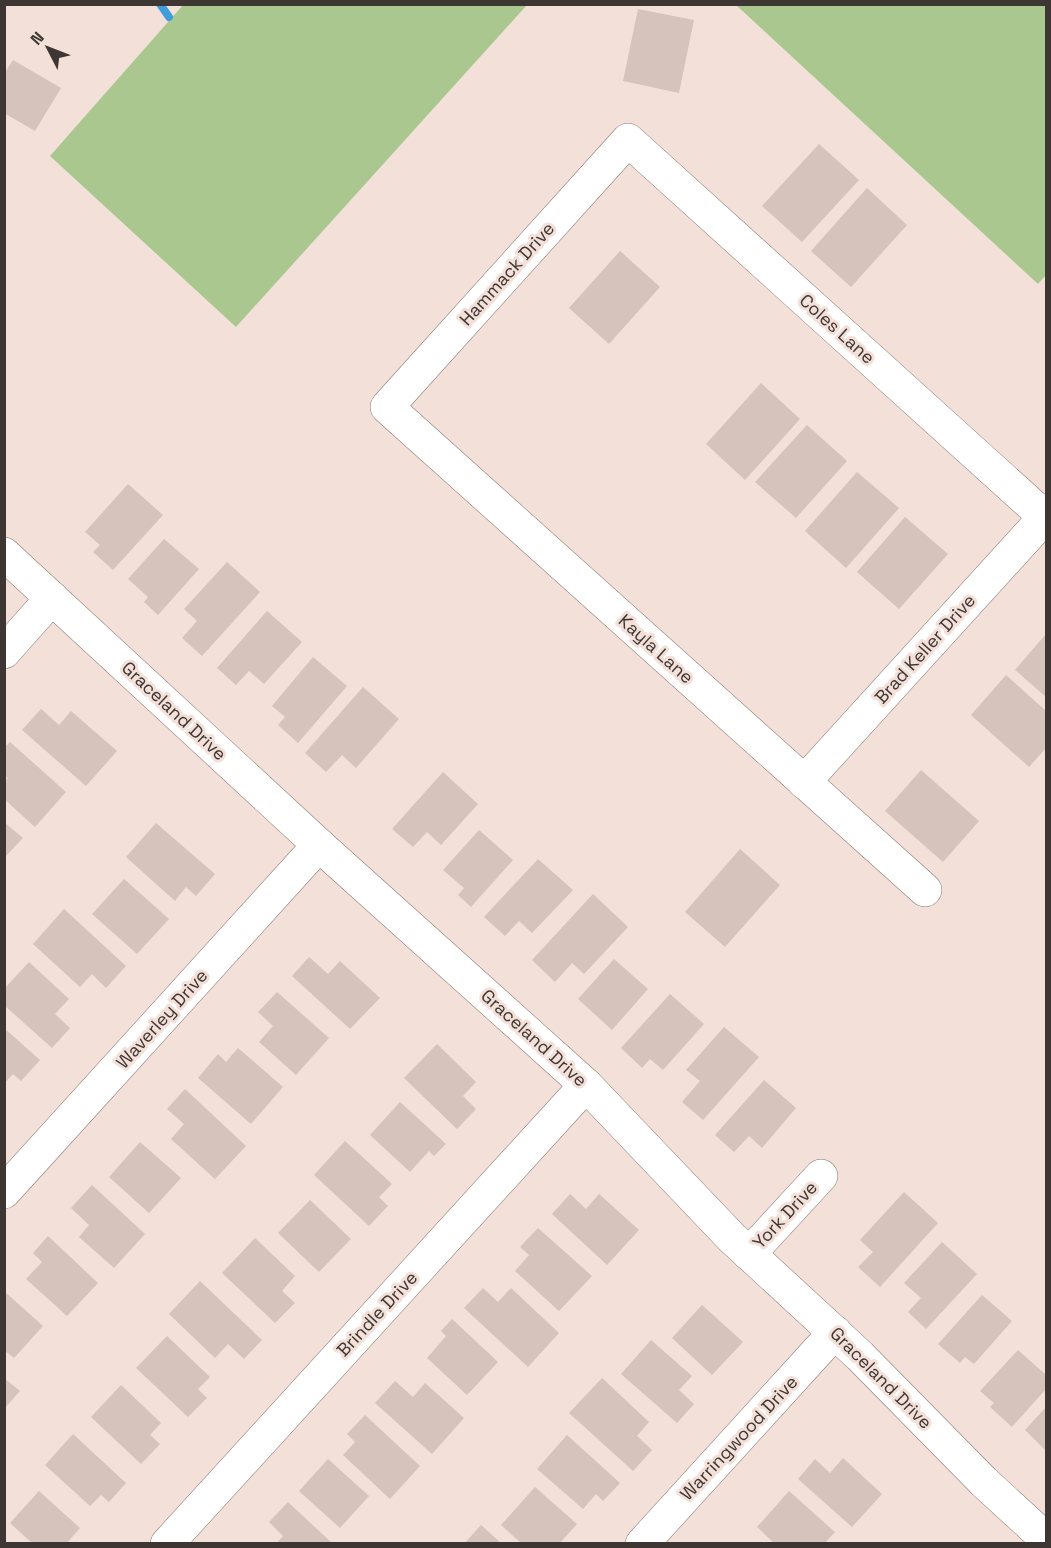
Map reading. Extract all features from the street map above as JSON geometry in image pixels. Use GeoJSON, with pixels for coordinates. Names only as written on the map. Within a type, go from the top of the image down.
{"type":"FeatureCollection","features":[{"type":"Feature","properties":{"kind":"street","name":"Hammack Drive"},"geometry":{"type":"LineString","coordinates":[[387,407],[628,141]]}},
{"type":"Feature","properties":{"kind":"street","name":"Coles Lane"},"geometry":{"type":"LineString","coordinates":[[628,141],[1046,517]]}},
{"type":"Feature","properties":{"kind":"street","name":"Kayla Lane"},"geometry":{"type":"LineString","coordinates":[[387,407],[925,890]]}},
{"type":"Feature","properties":{"kind":"street","name":"Brad Keller Drive"},"geometry":{"type":"LineString","coordinates":[[804,782],[1046,517]]}},
{"type":"Feature","properties":{"kind":"street","name":"Graceland Drive"},"geometry":{"type":"LineString","coordinates":[[4,554],[319,845],[586,1085],[749,1254],[835,1332],[984,1482],[1047,1539]]}},
{"type":"Feature","properties":{"kind":"street"},"geometry":{"type":"LineString","coordinates":[[4,652],[52,598]]}},
{"type":"Feature","properties":{"kind":"street","name":"Waverley Drive"},"geometry":{"type":"LineString","coordinates":[[4,1192],[319,845]]}},
{"type":"Feature","properties":{"kind":"street","name":"Brindle Drive"},"geometry":{"type":"LineString","coordinates":[[166,1544],[586,1085]]}},
{"type":"Feature","properties":{"kind":"street","name":"York Drive"},"geometry":{"type":"LineString","coordinates":[[749,1254],[821,1176]]}},
{"type":"Feature","properties":{"kind":"street","name":"Warringwood Drive"},"geometry":{"type":"LineString","coordinates":[[642,1544],[835,1332]]}},
{"type":"Feature","properties":{"kind":"green space"},"geometry":{"type":"Polygon","coordinates":[[[183,5],[527,5],[236,327],[50,156],[183,5]]]}},
{"type":"Feature","properties":{"kind":"green space"},"geometry":{"type":"Polygon","coordinates":[[[736,5],[1046,5],[1046,275],[1038,284],[736,5]]]}},
{"type":"Feature","properties":{"kind":"building"},"geometry":{"type":"Polygon","coordinates":[[[638,9],[694,20],[679,93],[623,81],[638,9]]]}},
{"type":"Feature","properties":{"kind":"building"},"geometry":{"type":"Polygon","coordinates":[[[13,60],[61,88],[35,131],[4,113],[4,74],[13,60]]]}},
{"type":"Feature","properties":{"kind":"building"},"geometry":{"type":"Polygon","coordinates":[[[819,144],[859,180],[802,242],[762,206],[819,144]]]}},
{"type":"Feature","properties":{"kind":"building"},"geometry":{"type":"Polygon","coordinates":[[[867,188],[907,225],[851,287],[811,251],[867,188]]]}},
{"type":"Feature","properties":{"kind":"building"},"geometry":{"type":"Polygon","coordinates":[[[620,251],[660,287],[609,344],[569,308],[620,251]]]}},
{"type":"Feature","properties":{"kind":"building"},"geometry":{"type":"Polygon","coordinates":[[[761,383],[800,419],[745,480],[706,444],[761,383]]]}},
{"type":"Feature","properties":{"kind":"building"},"geometry":{"type":"Polygon","coordinates":[[[807,425],[847,461],[796,518],[755,482],[807,425]]]}},
{"type":"Feature","properties":{"kind":"building"},"geometry":{"type":"Polygon","coordinates":[[[857,472],[899,508],[846,568],[805,531],[857,472]]]}},
{"type":"Feature","properties":{"kind":"building"},"geometry":{"type":"Polygon","coordinates":[[[128,484],[163,515],[113,570],[93,552],[100,545],[85,532],[128,484]]]}},
{"type":"Feature","properties":{"kind":"building"},"geometry":{"type":"Polygon","coordinates":[[[905,517],[948,554],[899,609],[857,572],[905,517]]]}},
{"type":"Feature","properties":{"kind":"building"},"geometry":{"type":"Polygon","coordinates":[[[164,539],[199,569],[158,615],[144,602],[148,597],[128,579],[164,539]]]}},
{"type":"Feature","properties":{"kind":"building"},"geometry":{"type":"Polygon","coordinates":[[[227,562],[260,592],[202,656],[182,638],[197,621],[184,609],[227,562]]]}},
{"type":"Feature","properties":{"kind":"building"},"geometry":{"type":"Polygon","coordinates":[[[267,611],[302,642],[264,684],[249,671],[236,685],[217,668],[267,611]]]}},
{"type":"Feature","properties":{"kind":"building"},"geometry":{"type":"Polygon","coordinates":[[[1046,634],[1046,697],[1015,670],[1046,634]]]}},
{"type":"Feature","properties":{"kind":"building"},"geometry":{"type":"Polygon","coordinates":[[[313,657],[347,686],[298,743],[278,725],[285,717],[272,706],[313,657]]]}},
{"type":"Feature","properties":{"kind":"building"},"geometry":{"type":"Polygon","coordinates":[[[1006,675],[1046,711],[1046,748],[1029,767],[971,715],[1006,675]]]}},
{"type":"Feature","properties":{"kind":"building"},"geometry":{"type":"Polygon","coordinates":[[[363,687],[399,719],[356,768],[342,755],[326,772],[305,753],[363,687]]]}},
{"type":"Feature","properties":{"kind":"building"},"geometry":{"type":"Polygon","coordinates":[[[41,709],[59,725],[71,711],[117,751],[86,786],[22,730],[41,709]]]}},
{"type":"Feature","properties":{"kind":"building"},"geometry":{"type":"Polygon","coordinates":[[[10,742],[66,792],[35,827],[4,799],[4,782],[8,778],[4,775],[4,748],[10,742]]]}},
{"type":"Feature","properties":{"kind":"building"},"geometry":{"type":"Polygon","coordinates":[[[921,770],[979,821],[943,862],[885,811],[921,770]]]}},
{"type":"Feature","properties":{"kind":"building"},"geometry":{"type":"Polygon","coordinates":[[[443,772],[478,804],[441,845],[427,832],[413,847],[392,829],[443,772]]]}},
{"type":"Feature","properties":{"kind":"building"},"geometry":{"type":"Polygon","coordinates":[[[4,822],[23,838],[4,858],[4,822]]]}},
{"type":"Feature","properties":{"kind":"building"},"geometry":{"type":"Polygon","coordinates":[[[156,823],[215,874],[196,896],[186,887],[175,901],[126,857],[156,823]]]}},
{"type":"Feature","properties":{"kind":"building"},"geometry":{"type":"Polygon","coordinates":[[[479,830],[513,860],[471,907],[458,895],[464,888],[443,870],[479,830]]]}},
{"type":"Feature","properties":{"kind":"building"},"geometry":{"type":"Polygon","coordinates":[[[740,849],[780,885],[725,947],[685,912],[740,849]]]}},
{"type":"Feature","properties":{"kind":"building"},"geometry":{"type":"Polygon","coordinates":[[[538,859],[573,890],[532,933],[519,921],[505,936],[484,917],[538,859]]]}},
{"type":"Feature","properties":{"kind":"building"},"geometry":{"type":"Polygon","coordinates":[[[124,879],[169,919],[137,954],[92,914],[124,879]]]}},
{"type":"Feature","properties":{"kind":"building"},"geometry":{"type":"Polygon","coordinates":[[[593,894],[628,927],[584,974],[572,963],[555,982],[532,960],[593,894]]]}},
{"type":"Feature","properties":{"kind":"building"},"geometry":{"type":"Polygon","coordinates":[[[64,909],[126,966],[106,988],[92,974],[80,987],[33,944],[64,909]]]}},
{"type":"Feature","properties":{"kind":"building"},"geometry":{"type":"Polygon","coordinates":[[[309,957],[328,974],[340,961],[380,998],[350,1029],[292,976],[309,957]]]}},
{"type":"Feature","properties":{"kind":"building"},"geometry":{"type":"Polygon","coordinates":[[[614,959],[648,989],[612,1030],[578,999],[614,959]]]}},
{"type":"Feature","properties":{"kind":"building"},"geometry":{"type":"Polygon","coordinates":[[[29,962],[69,999],[55,1014],[70,1028],[52,1048],[4,1005],[4,989],[29,962]]]}},
{"type":"Feature","properties":{"kind":"building"},"geometry":{"type":"Polygon","coordinates":[[[277,992],[329,1038],[296,1075],[259,1042],[273,1026],[258,1012],[277,992]]]}},
{"type":"Feature","properties":{"kind":"building"},"geometry":{"type":"Polygon","coordinates":[[[670,994],[704,1024],[663,1070],[650,1059],[642,1068],[621,1048],[670,994]]]}},
{"type":"Feature","properties":{"kind":"building"},"geometry":{"type":"Polygon","coordinates":[[[724,1027],[759,1057],[703,1120],[682,1102],[700,1081],[686,1070],[724,1027]]]}},
{"type":"Feature","properties":{"kind":"building"},"geometry":{"type":"Polygon","coordinates":[[[4,1028],[40,1060],[21,1081],[13,1074],[4,1084],[4,1028]]]}},
{"type":"Feature","properties":{"kind":"building"},"geometry":{"type":"Polygon","coordinates":[[[437,1044],[476,1082],[463,1096],[476,1109],[457,1129],[404,1078],[437,1044]]]}},
{"type":"Feature","properties":{"kind":"building"},"geometry":{"type":"Polygon","coordinates":[[[238,1048],[283,1087],[251,1124],[198,1078],[218,1054],[226,1062],[238,1048]]]}},
{"type":"Feature","properties":{"kind":"building"},"geometry":{"type":"Polygon","coordinates":[[[764,1080],[796,1108],[762,1148],[749,1136],[734,1152],[715,1135],[764,1080]]]}},
{"type":"Feature","properties":{"kind":"building"},"geometry":{"type":"Polygon","coordinates":[[[185,1089],[246,1146],[215,1179],[171,1139],[184,1124],[167,1109],[185,1089]]]}},
{"type":"Feature","properties":{"kind":"building"},"geometry":{"type":"Polygon","coordinates":[[[400,1102],[446,1144],[434,1156],[429,1151],[410,1172],[370,1135],[400,1102]]]}},
{"type":"Feature","properties":{"kind":"building"},"geometry":{"type":"Polygon","coordinates":[[[345,1141],[392,1184],[379,1197],[388,1206],[369,1226],[314,1175],[345,1141]]]}},
{"type":"Feature","properties":{"kind":"building"},"geometry":{"type":"Polygon","coordinates":[[[140,1142],[181,1178],[149,1213],[109,1177],[140,1142]]]}},
{"type":"Feature","properties":{"kind":"building"},"geometry":{"type":"Polygon","coordinates":[[[92,1185],[145,1234],[114,1268],[79,1237],[89,1225],[71,1208],[92,1185]]]}},
{"type":"Feature","properties":{"kind":"building"},"geometry":{"type":"Polygon","coordinates":[[[904,1192],[938,1223],[880,1287],[858,1267],[873,1252],[860,1240],[904,1192]]]}},
{"type":"Feature","properties":{"kind":"building"},"geometry":{"type":"Polygon","coordinates":[[[570,1194],[586,1209],[599,1194],[639,1230],[607,1265],[552,1214],[570,1194]]]}},
{"type":"Feature","properties":{"kind":"building"},"geometry":{"type":"Polygon","coordinates":[[[310,1200],[351,1239],[319,1272],[278,1233],[310,1200]]]}},
{"type":"Feature","properties":{"kind":"building"},"geometry":{"type":"Polygon","coordinates":[[[538,1228],[592,1276],[559,1311],[515,1271],[529,1255],[520,1247],[538,1228]]]}},
{"type":"Feature","properties":{"kind":"building"},"geometry":{"type":"Polygon","coordinates":[[[48,1236],[98,1283],[67,1316],[26,1279],[42,1262],[33,1253],[48,1236]]]}},
{"type":"Feature","properties":{"kind":"building"},"geometry":{"type":"Polygon","coordinates":[[[255,1238],[295,1276],[282,1291],[295,1303],[275,1323],[222,1273],[255,1238]]]}},
{"type":"Feature","properties":{"kind":"building"},"geometry":{"type":"Polygon","coordinates":[[[942,1242],[977,1274],[926,1329],[908,1312],[921,1298],[904,1283],[942,1242]]]}},
{"type":"Feature","properties":{"kind":"building"},"geometry":{"type":"Polygon","coordinates":[[[200,1281],[262,1340],[244,1359],[228,1344],[215,1358],[169,1314],[200,1281]]]}},
{"type":"Feature","properties":{"kind":"building"},"geometry":{"type":"Polygon","coordinates":[[[483,1288],[498,1302],[511,1288],[559,1333],[528,1367],[464,1308],[483,1288]]]}},
{"type":"Feature","properties":{"kind":"building"},"geometry":{"type":"Polygon","coordinates":[[[4,1291],[43,1326],[14,1358],[4,1350],[4,1291]]]}},
{"type":"Feature","properties":{"kind":"building"},"geometry":{"type":"Polygon","coordinates":[[[982,1295],[1012,1321],[974,1364],[965,1357],[960,1363],[938,1344],[982,1295]]]}},
{"type":"Feature","properties":{"kind":"building"},"geometry":{"type":"Polygon","coordinates":[[[702,1305],[743,1342],[712,1375],[672,1338],[702,1305]]]}},
{"type":"Feature","properties":{"kind":"building"},"geometry":{"type":"Polygon","coordinates":[[[452,1319],[498,1362],[467,1395],[427,1358],[446,1336],[441,1331],[452,1319]]]}},
{"type":"Feature","properties":{"kind":"building"},"geometry":{"type":"Polygon","coordinates":[[[167,1336],[210,1377],[198,1389],[207,1398],[188,1417],[136,1368],[167,1336]]]}},
{"type":"Feature","properties":{"kind":"building"},"geometry":{"type":"Polygon","coordinates":[[[651,1340],[692,1376],[679,1390],[694,1404],[677,1423],[621,1374],[651,1340]]]}},
{"type":"Feature","properties":{"kind":"building"},"geometry":{"type":"Polygon","coordinates":[[[1018,1350],[1046,1375],[1046,1389],[1012,1427],[990,1407],[994,1403],[980,1391],[1018,1350]]]}},
{"type":"Feature","properties":{"kind":"building"},"geometry":{"type":"Polygon","coordinates":[[[4,1378],[20,1391],[4,1409],[4,1378]]]}},
{"type":"Feature","properties":{"kind":"building"},"geometry":{"type":"Polygon","coordinates":[[[602,1378],[649,1422],[637,1436],[652,1450],[633,1471],[569,1413],[602,1378]]]}},
{"type":"Feature","properties":{"kind":"building"},"geometry":{"type":"Polygon","coordinates":[[[395,1381],[413,1397],[425,1383],[464,1418],[432,1454],[375,1403],[395,1381]]]}},
{"type":"Feature","properties":{"kind":"building"},"geometry":{"type":"Polygon","coordinates":[[[121,1385],[161,1423],[150,1435],[160,1444],[141,1464],[91,1417],[121,1385]]]}},
{"type":"Feature","properties":{"kind":"building"},"geometry":{"type":"Polygon","coordinates":[[[1046,1407],[1046,1448],[1045,1450],[1025,1430],[1046,1407]]]}},
{"type":"Feature","properties":{"kind":"building"},"geometry":{"type":"Polygon","coordinates":[[[365,1415],[420,1466],[390,1499],[343,1455],[355,1442],[347,1434],[365,1415]]]}},
{"type":"Feature","properties":{"kind":"building"},"geometry":{"type":"Polygon","coordinates":[[[73,1434],[126,1483],[109,1502],[101,1495],[90,1506],[45,1465],[73,1434]]]}},
{"type":"Feature","properties":{"kind":"building"},"geometry":{"type":"Polygon","coordinates":[[[567,1435],[620,1483],[603,1501],[596,1494],[583,1509],[537,1469],[567,1435]]]}},
{"type":"Feature","properties":{"kind":"building"},"geometry":{"type":"Polygon","coordinates":[[[843,1458],[882,1494],[852,1527],[798,1479],[815,1459],[830,1473],[843,1458]]]}},
{"type":"Feature","properties":{"kind":"building"},"geometry":{"type":"Polygon","coordinates":[[[328,1459],[369,1496],[340,1528],[299,1491],[328,1459]]]}},
{"type":"Feature","properties":{"kind":"building"},"geometry":{"type":"Polygon","coordinates":[[[535,1487],[577,1524],[559,1544],[522,1544],[501,1525],[535,1487]]]}},
{"type":"Feature","properties":{"kind":"building"},"geometry":{"type":"Polygon","coordinates":[[[39,1491],[80,1528],[66,1544],[33,1544],[10,1523],[39,1491]]]}},
{"type":"Feature","properties":{"kind":"building"},"geometry":{"type":"Polygon","coordinates":[[[789,1491],[835,1532],[824,1544],[775,1544],[757,1527],[789,1491]]]}},
{"type":"Feature","properties":{"kind":"building"},"geometry":{"type":"Polygon","coordinates":[[[288,1502],[333,1544],[276,1544],[283,1536],[269,1522],[288,1502]]]}},
{"type":"Feature","properties":{"kind":"building"},"geometry":{"type":"Polygon","coordinates":[[[481,1525],[502,1544],[464,1544],[481,1525]]]}},
{"type":"Feature","properties":{"kind":"waterway"},"geometry":{"type":"LineString","coordinates":[[160,4],[169,17]]}}]}
